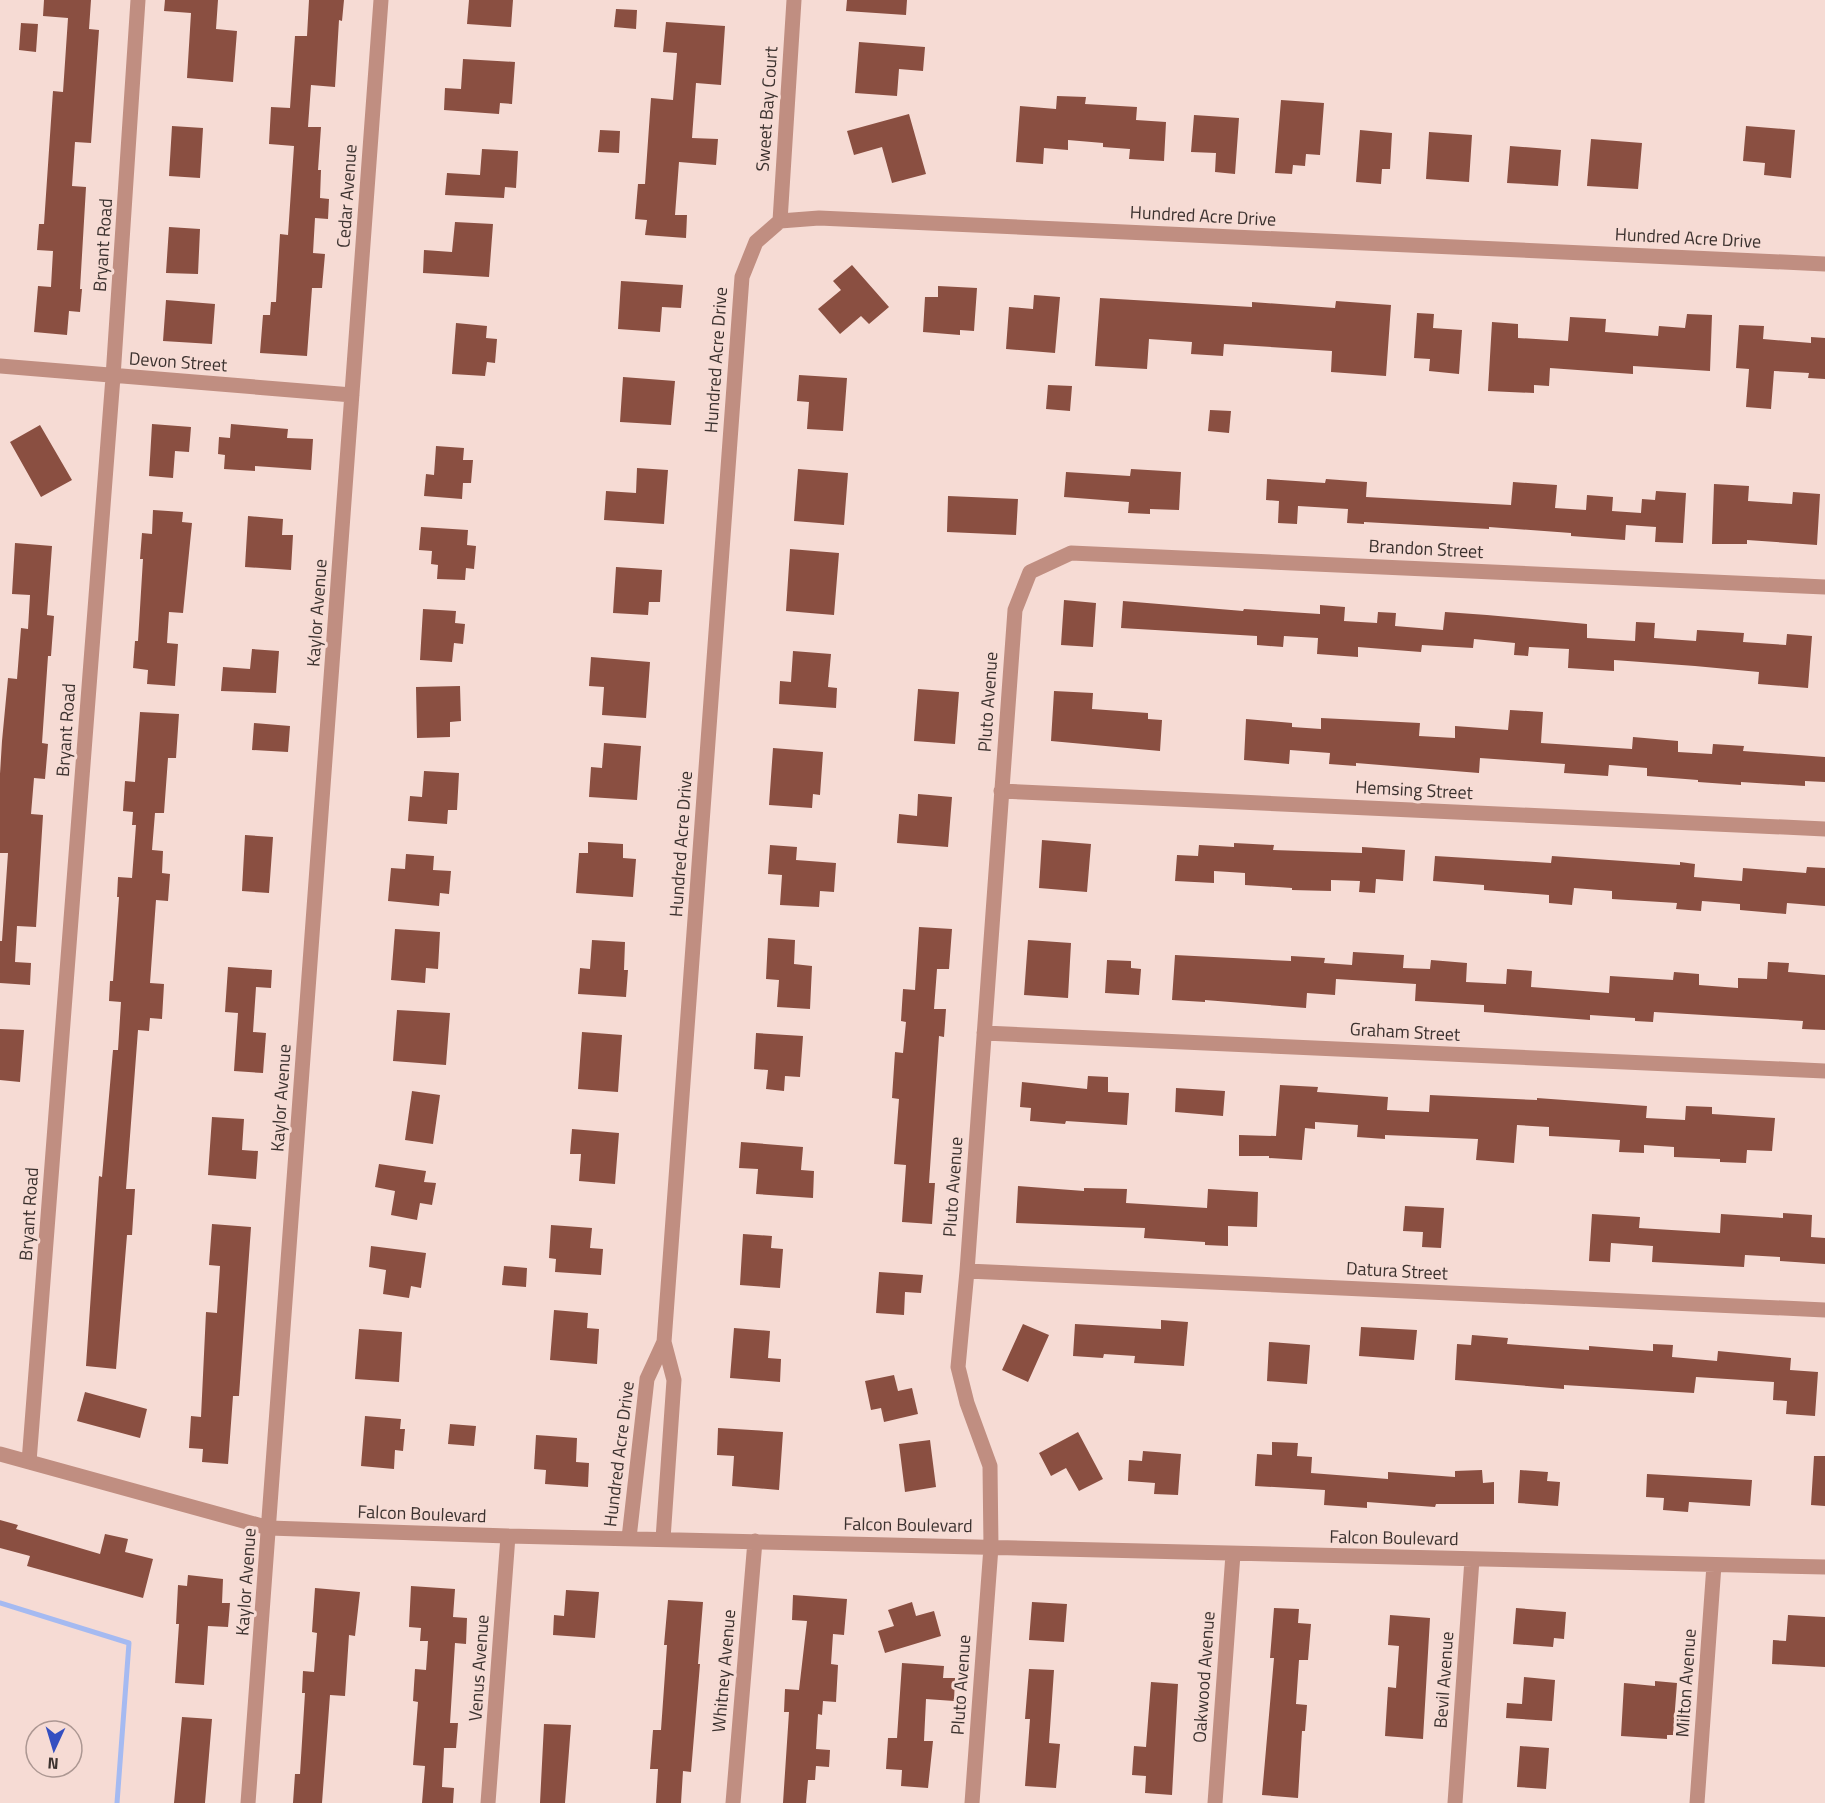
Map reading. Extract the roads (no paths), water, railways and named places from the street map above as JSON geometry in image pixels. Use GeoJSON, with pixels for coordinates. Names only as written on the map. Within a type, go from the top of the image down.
{"type":"FeatureCollection","features":[{"type":"Feature","properties":{"kind":"street","name":"Bryant Road"},"geometry":{"type":"LineString","coordinates":[[29,1462],[113,376],[138,0]]}},
{"type":"Feature","properties":{"kind":"street","name":"Cedar Avenue"},"geometry":{"type":"LineString","coordinates":[[352,395],[381,0]]}},
{"type":"Feature","properties":{"kind":"street","name":"Sweet Bay Court"},"geometry":{"type":"LineString","coordinates":[[780,221],[794,0]]}},
{"type":"Feature","properties":{"kind":"street","name":"Hundred Acre Drive"},"geometry":{"type":"LineString","coordinates":[[663,1539],[674,1380],[664,1342],[742,277],[756,242],[780,221],[819,218],[1825,264]]}},
{"type":"Feature","properties":{"kind":"street","name":"Devon Street"},"geometry":{"type":"LineString","coordinates":[[0,366],[352,395]]}},
{"type":"Feature","properties":{"kind":"street","name":"Kaylor Avenue"},"geometry":{"type":"LineString","coordinates":[[248,1803],[352,395]]}},
{"type":"Feature","properties":{"kind":"street","name":"Brandon Street"},"geometry":{"type":"LineString","coordinates":[[1030,572],[1071,553],[1825,587]]}},
{"type":"Feature","properties":{"kind":"street","name":"Pluto Avenue"},"geometry":{"type":"LineString","coordinates":[[972,1803],[991,1547],[990,1466],[967,1403],[958,1367],[1015,610],[1030,572]]}},
{"type":"Feature","properties":{"kind":"street","name":"Hemsing Street"},"geometry":{"type":"LineString","coordinates":[[1001,790],[1825,829]]}},
{"type":"Feature","properties":{"kind":"street","name":"Graham Street"},"geometry":{"type":"LineString","coordinates":[[984,1033],[1825,1071]]}},
{"type":"Feature","properties":{"kind":"street","name":"Datura Street"},"geometry":{"type":"LineString","coordinates":[[967,1271],[1825,1310]]}},
{"type":"Feature","properties":{"kind":"street","name":"Hundred Acre Drive"},"geometry":{"type":"LineString","coordinates":[[629,1538],[647,1378],[664,1342]]}},
{"type":"Feature","properties":{"kind":"street","name":"Falcon Boulevard"},"geometry":{"type":"LineString","coordinates":[[0,1454],[269,1528],[508,1536],[1825,1568]]}},
{"type":"Feature","properties":{"kind":"street","name":"Venus Avenue"},"geometry":{"type":"LineString","coordinates":[[488,1803],[508,1536]]}},
{"type":"Feature","properties":{"kind":"street","name":"Whitney Avenue"},"geometry":{"type":"LineString","coordinates":[[733,1803],[755,1541]]}},
{"type":"Feature","properties":{"kind":"street","name":"Oakwood Avenue"},"geometry":{"type":"LineString","coordinates":[[1215,1803],[1233,1554]]}},
{"type":"Feature","properties":{"kind":"street","name":"Bevil Avenue"},"geometry":{"type":"LineString","coordinates":[[1455,1803],[1472,1559]]}},
{"type":"Feature","properties":{"kind":"street","name":"Milton Avenue"},"geometry":{"type":"LineString","coordinates":[[1697,1803],[1714,1565]]}},
{"type":"Feature","properties":{"kind":"waterway"},"geometry":{"type":"LineString","coordinates":[[0,1603],[129,1643],[117,1803]]}}]}
